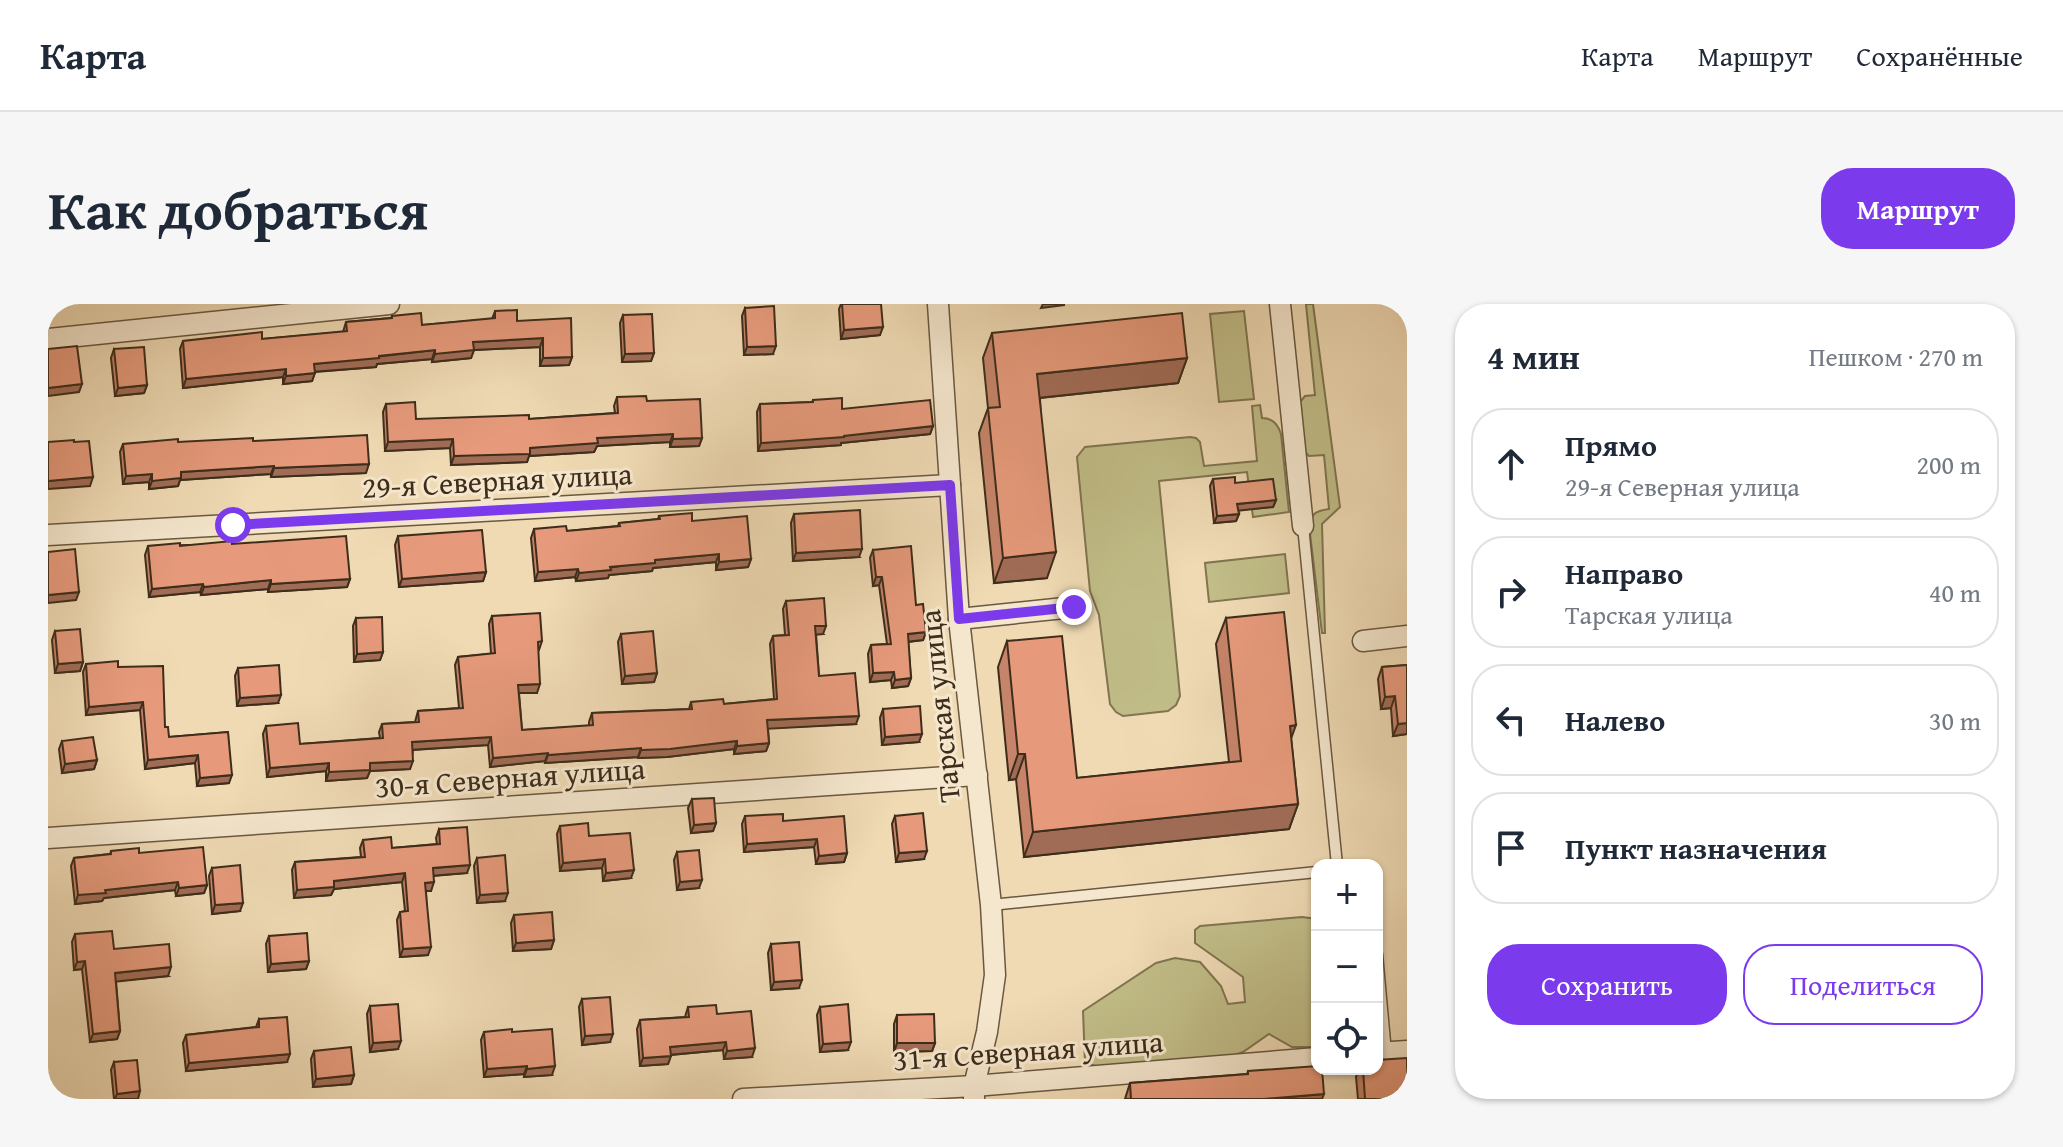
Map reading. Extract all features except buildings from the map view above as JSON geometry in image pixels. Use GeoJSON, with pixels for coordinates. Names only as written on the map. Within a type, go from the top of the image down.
{"type":"FeatureCollection","features":[{"type":"Feature","properties":{"kind":"street"},"geometry":{"type":"LineString","coordinates":[[48,339],[389,304]]}},
{"type":"Feature","properties":{"kind":"street","name":"Тарская улица"},"geometry":{"type":"LineString","coordinates":[[938,304],[959,619],[991,905],[995,975],[974,1093]]}},
{"type":"Feature","properties":{"kind":"street"},"geometry":{"type":"LineString","coordinates":[[1280,304],[1303,526]]}},
{"type":"Feature","properties":{"kind":"street","name":"29-я Северная улица"},"geometry":{"type":"LineString","coordinates":[[48,535],[950,485]]}},
{"type":"Feature","properties":{"kind":"street"},"geometry":{"type":"LineString","coordinates":[[959,619],[1074,607]]}},
{"type":"Feature","properties":{"kind":"street"},"geometry":{"type":"LineString","coordinates":[[1363,641],[1407,636]]}},
{"type":"Feature","properties":{"kind":"street","name":"30-я Северная улица"},"geometry":{"type":"LineString","coordinates":[[48,838],[977,775]]}},
{"type":"Feature","properties":{"kind":"street"},"geometry":{"type":"LineString","coordinates":[[1383,1053],[1407,1051]]}},
{"type":"Feature","properties":{"kind":"street","name":"31-я Северная улица"},"geometry":{"type":"LineString","coordinates":[[743,1099],[974,1093],[1311,1059]]}},
{"type":"Feature","properties":{"kind":"lane"},"geometry":{"type":"LineString","coordinates":[[1303,526],[1336,859]]}},
{"type":"Feature","properties":{"kind":"lane"},"geometry":{"type":"LineString","coordinates":[[991,905],[1311,873]]}},
{"type":"Feature","properties":{"kind":"shaded area"},"geometry":{"type":"Polygon","coordinates":[[[1306,304],[1313,304],[1340,507],[1322,524],[1325,633],[1322,633],[1309,525],[1316,513],[1329,509],[1324,455],[1309,456],[1305,452],[1300,402],[1305,396],[1315,395],[1306,304]]]}},
{"type":"Feature","properties":{"kind":"shaded area"},"geometry":{"type":"Polygon","coordinates":[[[1244,311],[1254,399],[1219,402],[1210,314],[1244,311]]]}},
{"type":"Feature","properties":{"kind":"shaded area"},"geometry":{"type":"Polygon","coordinates":[[[1260,405],[1262,418],[1274,422],[1281,434],[1289,512],[1253,517],[1247,472],[1159,481],[1180,696],[1176,705],[1168,711],[1123,716],[1110,704],[1099,615],[1090,591],[1077,457],[1085,447],[1190,437],[1200,442],[1204,466],[1257,461],[1252,406],[1260,405]]]}},
{"type":"Feature","properties":{"kind":"shaded area"},"geometry":{"type":"Polygon","coordinates":[[[1285,554],[1289,593],[1209,602],[1205,563],[1285,554]]]}},
{"type":"Feature","properties":{"kind":"shaded area"},"geometry":{"type":"Polygon","coordinates":[[[1311,918],[1311,1047],[1292,1047],[1269,1034],[1243,1052],[1218,1061],[1121,1073],[1085,1063],[1083,1011],[1156,963],[1175,958],[1200,962],[1221,986],[1228,1004],[1245,1002],[1243,977],[1195,943],[1195,930],[1200,926],[1311,918]]]}},
{"type":"Feature","properties":{"kind":"route"},"geometry":{"type":"LineString","coordinates":[[233,525],[950,485],[959,619],[1074,607]]}}]}
